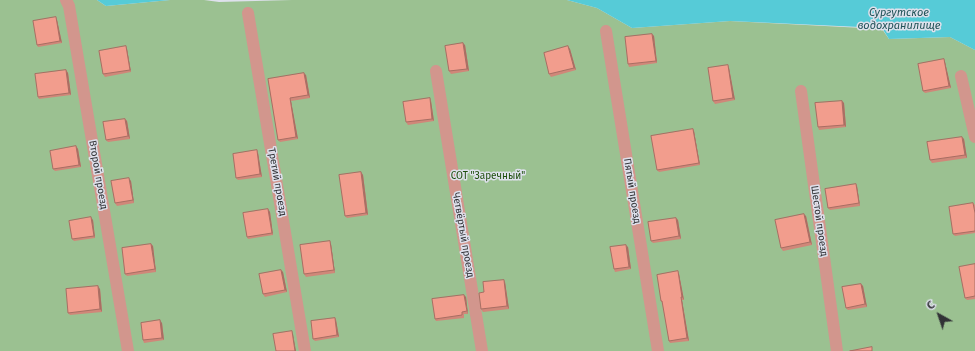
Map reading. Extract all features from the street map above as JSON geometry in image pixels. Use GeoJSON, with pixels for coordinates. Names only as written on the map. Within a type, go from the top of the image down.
{"type":"FeatureCollection","features":[{"type":"Feature","properties":{"kind":"street","name":"Второй проезд"},"geometry":{"type":"LineString","coordinates":[[66,0],[69,6],[128,351]]}},
{"type":"Feature","properties":{"kind":"street","name":"Третий проезд"},"geometry":{"type":"LineString","coordinates":[[248,13],[306,351]]}},
{"type":"Feature","properties":{"kind":"street","name":"Пятый проезд"},"geometry":{"type":"LineString","coordinates":[[606,31],[658,351]]}},
{"type":"Feature","properties":{"kind":"street","name":"Четвёртый проезд"},"geometry":{"type":"LineString","coordinates":[[436,72],[482,351]]}},
{"type":"Feature","properties":{"kind":"street"},"geometry":{"type":"LineString","coordinates":[[960,76],[975,136]]}},
{"type":"Feature","properties":{"kind":"street","name":"Шестой проезд"},"geometry":{"type":"LineString","coordinates":[[801,91],[837,351]]}},
{"type":"Feature","properties":{"kind":"green space","name":"СОТ \"Заречный\""},"geometry":{"type":"Polygon","coordinates":[[[0,0],[97,0],[106,6],[170,0],[204,0],[219,2],[292,0],[567,0],[597,8],[632,28],[730,21],[882,29],[889,39],[950,37],[975,50],[975,351],[0,351],[0,0]]]}},
{"type":"Feature","properties":{"kind":"water"},"geometry":{"type":"Polygon","coordinates":[[[97,0],[170,0],[106,6],[97,0]]]}},
{"type":"Feature","properties":{"kind":"water","name":"Сургутское водохранилище"},"geometry":{"type":"Polygon","coordinates":[[[567,0],[975,0],[975,50],[950,37],[889,39],[882,28],[730,21],[632,28],[597,8],[567,0]]]}},
{"type":"Feature","properties":{"kind":"building"},"geometry":{"type":"Polygon","coordinates":[[[56,17],[60,41],[37,45],[33,21],[56,17]]]}},
{"type":"Feature","properties":{"kind":"building"},"geometry":{"type":"Polygon","coordinates":[[[652,34],[656,61],[628,64],[625,37],[652,34]]]}},
{"type":"Feature","properties":{"kind":"building"},"geometry":{"type":"Polygon","coordinates":[[[463,43],[467,69],[449,71],[445,46],[463,43]]]}},
{"type":"Feature","properties":{"kind":"building"},"geometry":{"type":"Polygon","coordinates":[[[126,46],[130,70],[103,74],[99,51],[126,46]]]}},
{"type":"Feature","properties":{"kind":"building"},"geometry":{"type":"Polygon","coordinates":[[[568,46],[574,68],[549,74],[544,53],[568,46]]]}},
{"type":"Feature","properties":{"kind":"building"},"geometry":{"type":"Polygon","coordinates":[[[944,59],[949,86],[923,91],[918,64],[944,59]]]}},
{"type":"Feature","properties":{"kind":"building"},"geometry":{"type":"Polygon","coordinates":[[[728,65],[733,98],[713,101],[708,68],[728,65]]]}},
{"type":"Feature","properties":{"kind":"building"},"geometry":{"type":"Polygon","coordinates":[[[66,70],[69,93],[38,97],[35,74],[66,70]]]}},
{"type":"Feature","properties":{"kind":"building"},"geometry":{"type":"Polygon","coordinates":[[[304,73],[308,95],[290,98],[296,137],[278,140],[268,79],[304,73]]]}},
{"type":"Feature","properties":{"kind":"building"},"geometry":{"type":"Polygon","coordinates":[[[430,98],[432,119],[406,122],[403,102],[430,98]]]}},
{"type":"Feature","properties":{"kind":"building"},"geometry":{"type":"Polygon","coordinates":[[[842,101],[844,125],[818,127],[815,103],[842,101]]]}},
{"type":"Feature","properties":{"kind":"building"},"geometry":{"type":"Polygon","coordinates":[[[125,119],[128,136],[106,140],[103,122],[125,119]]]}},
{"type":"Feature","properties":{"kind":"building"},"geometry":{"type":"Polygon","coordinates":[[[693,129],[699,163],[657,170],[651,136],[693,129]]]}},
{"type":"Feature","properties":{"kind":"building"},"geometry":{"type":"Polygon","coordinates":[[[962,137],[965,155],[930,160],[927,142],[962,137]]]}},
{"type":"Feature","properties":{"kind":"building"},"geometry":{"type":"Polygon","coordinates":[[[76,146],[79,165],[53,169],[50,151],[76,146]]]}},
{"type":"Feature","properties":{"kind":"building"},"geometry":{"type":"Polygon","coordinates":[[[257,150],[260,174],[236,178],[233,154],[257,150]]]}},
{"type":"Feature","properties":{"kind":"building"},"geometry":{"type":"Polygon","coordinates":[[[361,172],[366,213],[345,216],[339,175],[361,172]]]}},
{"type":"Feature","properties":{"kind":"building"},"geometry":{"type":"Polygon","coordinates":[[[129,178],[133,200],[115,203],[111,181],[129,178]]]}},
{"type":"Feature","properties":{"kind":"building"},"geometry":{"type":"Polygon","coordinates":[[[856,184],[859,203],[828,208],[825,189],[856,184]]]}},
{"type":"Feature","properties":{"kind":"building"},"geometry":{"type":"Polygon","coordinates":[[[973,203],[975,213],[975,231],[953,234],[949,207],[973,203]]]}},
{"type":"Feature","properties":{"kind":"building"},"geometry":{"type":"Polygon","coordinates":[[[268,209],[272,233],[247,237],[243,213],[268,209]]]}},
{"type":"Feature","properties":{"kind":"building"},"geometry":{"type":"Polygon","coordinates":[[[804,214],[810,242],[781,248],[775,220],[804,214]]]}},
{"type":"Feature","properties":{"kind":"building"},"geometry":{"type":"Polygon","coordinates":[[[91,217],[94,236],[72,239],[69,221],[91,217]]]}},
{"type":"Feature","properties":{"kind":"building"},"geometry":{"type":"Polygon","coordinates":[[[676,218],[679,236],[651,241],[648,222],[676,218]]]}},
{"type":"Feature","properties":{"kind":"building"},"geometry":{"type":"Polygon","coordinates":[[[330,241],[334,270],[304,274],[300,245],[330,241]]]}},
{"type":"Feature","properties":{"kind":"building"},"geometry":{"type":"Polygon","coordinates":[[[151,244],[155,269],[125,274],[122,248],[151,244]]]}},
{"type":"Feature","properties":{"kind":"building"},"geometry":{"type":"Polygon","coordinates":[[[626,245],[629,267],[614,269],[610,247],[626,245]]]}},
{"type":"Feature","properties":{"kind":"building"},"geometry":{"type":"Polygon","coordinates":[[[975,264],[975,296],[965,298],[959,267],[975,264]]]}},
{"type":"Feature","properties":{"kind":"building"},"geometry":{"type":"Polygon","coordinates":[[[281,270],[285,290],[263,294],[259,274],[281,270]]]}},
{"type":"Feature","properties":{"kind":"building"},"geometry":{"type":"Polygon","coordinates":[[[678,271],[687,338],[669,341],[657,275],[678,271]]]}},
{"type":"Feature","properties":{"kind":"building"},"geometry":{"type":"Polygon","coordinates":[[[504,280],[507,306],[481,309],[479,293],[484,292],[483,282],[504,280]]]}},
{"type":"Feature","properties":{"kind":"building"},"geometry":{"type":"Polygon","coordinates":[[[861,284],[865,304],[846,308],[842,287],[861,284]]]}},
{"type":"Feature","properties":{"kind":"building"},"geometry":{"type":"Polygon","coordinates":[[[98,286],[100,309],[68,313],[66,289],[98,286]]]}},
{"type":"Feature","properties":{"kind":"building"},"geometry":{"type":"Polygon","coordinates":[[[464,295],[467,311],[462,312],[462,315],[435,319],[432,299],[464,295]]]}},
{"type":"Feature","properties":{"kind":"building"},"geometry":{"type":"Polygon","coordinates":[[[335,318],[337,335],[313,339],[311,321],[335,318]]]}},
{"type":"Feature","properties":{"kind":"building"},"geometry":{"type":"Polygon","coordinates":[[[160,320],[162,338],[143,340],[141,323],[160,320]]]}},
{"type":"Feature","properties":{"kind":"building"},"geometry":{"type":"Polygon","coordinates":[[[292,331],[295,351],[276,351],[273,334],[292,331]]]}},
{"type":"Feature","properties":{"kind":"building"},"geometry":{"type":"Polygon","coordinates":[[[872,347],[872,351],[850,351],[872,347]]]}}]}
